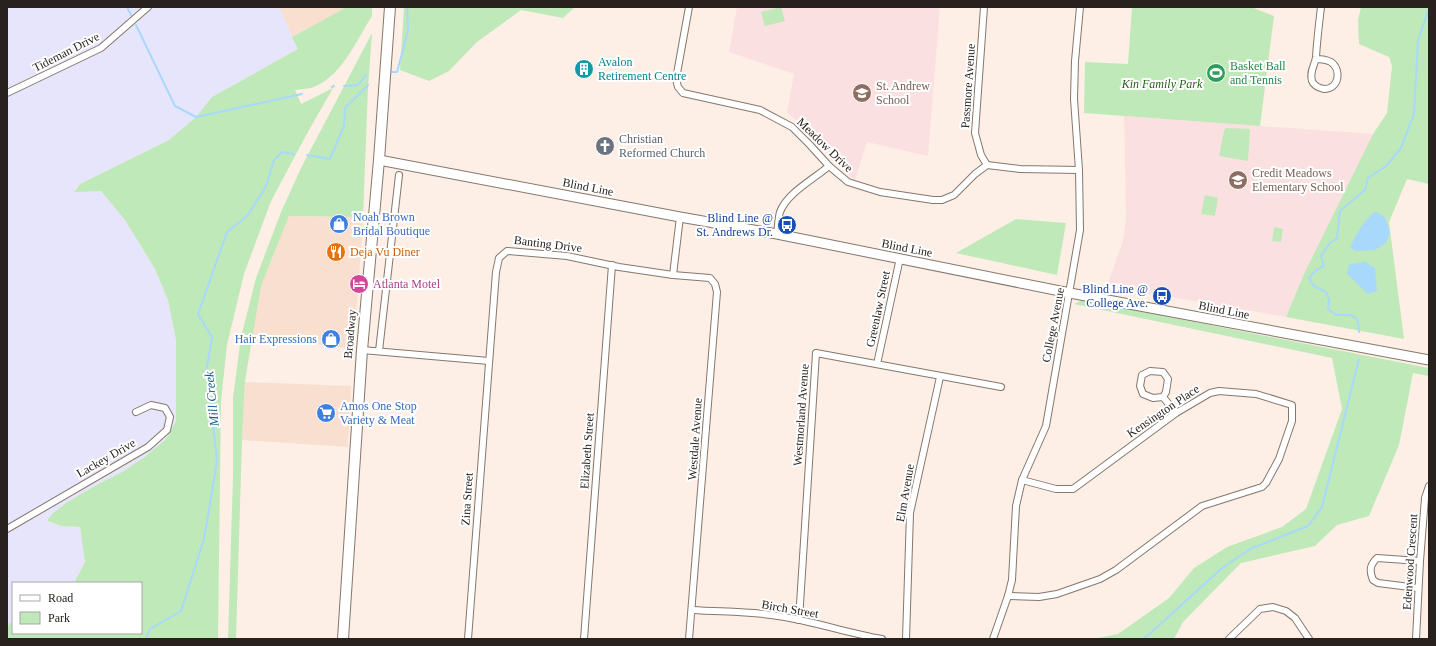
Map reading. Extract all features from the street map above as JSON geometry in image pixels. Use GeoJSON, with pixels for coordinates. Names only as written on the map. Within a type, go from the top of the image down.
{"type":"FeatureCollection","features":[{"type":"Feature","properties":{"kind":"main road","name":"Broadway"},"geometry":{"type":"LineString","coordinates":[[343,639],[362,350],[379,160],[390,7]]}},
{"type":"Feature","properties":{"kind":"street","name":"Tideman Drive"},"geometry":{"type":"LineString","coordinates":[[7,93],[102,48],[148,7]]}},
{"type":"Feature","properties":{"kind":"street","name":"Meadow Drive"},"geometry":{"type":"LineString","coordinates":[[689,7],[676,79],[678,87],[683,93],[760,110],[792,127],[829,166],[848,182],[863,188],[880,192],[942,200],[954,195],[975,174],[987,165]]}},
{"type":"Feature","properties":{"kind":"street","name":"Passmore Avenue"},"geometry":{"type":"LineString","coordinates":[[984,7],[974,133],[981,155],[987,165]]}},
{"type":"Feature","properties":{"kind":"street","name":"College Avenue"},"geometry":{"type":"LineString","coordinates":[[993,639],[1012,580],[1016,506],[1022,480],[1046,426],[1080,230],[1079,170],[1074,99],[1075,61],[1080,7]]}},
{"type":"Feature","properties":{"kind":"street"},"geometry":{"type":"LineString","coordinates":[[1316,59],[1332,63],[1338,72],[1336,84],[1330,88],[1324,89],[1317,87],[1311,79],[1312,69],[1316,59],[1316,42],[1322,7]]}},
{"type":"Feature","properties":{"kind":"street","name":"Blind Line"},"geometry":{"type":"LineString","coordinates":[[379,160],[777,234],[1070,293],[1429,360]]}},
{"type":"Feature","properties":{"kind":"street"},"geometry":{"type":"LineString","coordinates":[[987,165],[1020,169],[1079,170]]}},
{"type":"Feature","properties":{"kind":"street"},"geometry":{"type":"LineString","coordinates":[[777,234],[780,213],[785,202],[829,166]]}},
{"type":"Feature","properties":{"kind":"street"},"geometry":{"type":"LineString","coordinates":[[379,351],[399,175]]}},
{"type":"Feature","properties":{"kind":"street"},"geometry":{"type":"LineString","coordinates":[[673,275],[680,217]]}},
{"type":"Feature","properties":{"kind":"street","name":"Banting Drive"},"geometry":{"type":"LineString","coordinates":[[489,361],[496,272],[499,258],[507,251],[566,256],[620,267],[673,275]]}},
{"type":"Feature","properties":{"kind":"street","name":"Greenlaw Street"},"geometry":{"type":"LineString","coordinates":[[877,364],[900,258]]}},
{"type":"Feature","properties":{"kind":"street","name":"Elizabeth Street"},"geometry":{"type":"LineString","coordinates":[[584,639],[612,265]]}},
{"type":"Feature","properties":{"kind":"street","name":"Westdale Avenue"},"geometry":{"type":"LineString","coordinates":[[673,275],[710,278],[715,284],[717,292],[689,639]]}},
{"type":"Feature","properties":{"kind":"street"},"geometry":{"type":"LineString","coordinates":[[362,350],[489,361]]}},
{"type":"Feature","properties":{"kind":"street","name":"Westmorland Avenue"},"geometry":{"type":"LineString","coordinates":[[799,620],[816,352],[940,377],[1001,387]]}},
{"type":"Feature","properties":{"kind":"street","name":"Zina Street"},"geometry":{"type":"LineString","coordinates":[[468,639],[489,361]]}},
{"type":"Feature","properties":{"kind":"street"},"geometry":{"type":"LineString","coordinates":[[1150,371],[1163,372],[1168,379],[1166,392],[1163,396],[1153,398],[1143,394],[1140,386],[1142,375],[1150,371]]}},
{"type":"Feature","properties":{"kind":"street","name":"Elm Avenue"},"geometry":{"type":"LineString","coordinates":[[906,639],[910,513],[940,377]]}},
{"type":"Feature","properties":{"kind":"street","name":"Kensington Place"},"geometry":{"type":"LineString","coordinates":[[1008,596],[1038,597],[1057,594],[1100,579],[1116,570],[1202,506],[1262,487],[1266,483],[1280,459],[1292,421],[1292,405],[1256,394],[1219,391],[1210,393],[1176,413],[1073,489],[1056,489],[1022,480]]}},
{"type":"Feature","properties":{"kind":"street"},"geometry":{"type":"LineString","coordinates":[[1163,396],[1176,413]]}},
{"type":"Feature","properties":{"kind":"street","name":"Lackey Drive"},"geometry":{"type":"LineString","coordinates":[[7,529],[148,447],[167,430],[170,417],[165,408],[150,405],[136,412]]}},
{"type":"Feature","properties":{"kind":"street","name":"Edenwood Crescent"},"geometry":{"type":"LineString","coordinates":[[1416,639],[1418,588],[1425,498],[1429,486]]}},
{"type":"Feature","properties":{"kind":"street"},"geometry":{"type":"LineString","coordinates":[[1418,588],[1378,583],[1372,580],[1370,571],[1371,564],[1377,558],[1420,561]]}},
{"type":"Feature","properties":{"kind":"street"},"geometry":{"type":"LineString","coordinates":[[1229,639],[1260,609],[1273,607],[1296,618],[1309,639]]}},
{"type":"Feature","properties":{"kind":"street","name":"Birch Street"},"geometry":{"type":"LineString","coordinates":[[692,610],[776,616],[799,620],[853,637],[882,639]]}},
{"type":"Feature","properties":{"kind":"shaded area"},"geometry":{"type":"Polygon","coordinates":[[[7,7],[279,7],[298,49],[212,97],[196,117],[169,140],[80,184],[74,191],[101,191],[125,220],[155,269],[168,300],[176,340],[176,421],[166,439],[146,456],[52,514],[47,522],[61,526],[80,527],[85,562],[75,582],[12,582],[12,623],[10,623],[7,627],[7,7]]]}},
{"type":"Feature","properties":{"kind":"shaded area"},"geometry":{"type":"Polygon","coordinates":[[[279,7],[347,7],[292,37],[279,7]]]}},
{"type":"Feature","properties":{"kind":"shaded area","name":"St. Andrew School"},"geometry":{"type":"Polygon","coordinates":[[[737,7],[940,7],[928,156],[867,142],[855,180],[837,165],[787,112],[794,74],[729,52],[737,7]]]}},
{"type":"Feature","properties":{"kind":"shaded area","name":"Credit Meadows Elementary School"},"geometry":{"type":"Polygon","coordinates":[[[1124,116],[1373,134],[1303,276],[1286,317],[1107,286],[1123,241],[1126,218],[1124,116]]]}},
{"type":"Feature","properties":{"kind":"shaded area"},"geometry":{"type":"Polygon","coordinates":[[[289,216],[363,217],[358,293],[352,349],[252,335],[261,286],[289,216]]]}},
{"type":"Feature","properties":{"kind":"shaded area"},"geometry":{"type":"Polygon","coordinates":[[[245,382],[351,386],[348,447],[242,440],[245,382]]]}},
{"type":"Feature","properties":{"kind":"green space"},"geometry":{"type":"Polygon","coordinates":[[[347,7],[372,7],[372,16],[354,47],[347,58],[331,76],[322,83],[311,88],[295,90],[301,104],[333,88],[271,201],[244,274],[227,345],[221,401],[218,639],[9,639],[7,631],[10,623],[12,623],[12,634],[142,634],[142,582],[75,582],[85,562],[80,527],[61,526],[47,521],[52,514],[66,503],[122,472],[146,456],[166,439],[176,421],[176,340],[168,300],[155,269],[125,220],[101,191],[74,192],[80,184],[169,140],[196,117],[212,97],[298,49],[292,37],[347,7]]]}},
{"type":"Feature","properties":{"kind":"green space"},"geometry":{"type":"Polygon","coordinates":[[[404,7],[575,7],[563,18],[521,10],[477,42],[449,71],[429,81],[400,70],[404,7]]]}},
{"type":"Feature","properties":{"kind":"green space"},"geometry":{"type":"Polygon","coordinates":[[[781,7],[785,21],[765,26],[761,12],[781,7]]]}},
{"type":"Feature","properties":{"kind":"green space","name":"Kin Family Park"},"geometry":{"type":"Polygon","coordinates":[[[1132,7],[1251,7],[1274,16],[1260,126],[1084,113],[1085,62],[1128,64],[1132,7]]]}},
{"type":"Feature","properties":{"kind":"green space"},"geometry":{"type":"Polygon","coordinates":[[[1361,7],[1429,7],[1429,184],[1407,179],[1389,222],[1404,339],[1286,317],[1303,276],[1373,134],[1387,113],[1392,66],[1389,57],[1359,44],[1358,20],[1361,7]]]}},
{"type":"Feature","properties":{"kind":"green space"},"geometry":{"type":"Polygon","coordinates":[[[372,33],[368,88],[363,217],[289,216],[261,286],[245,381],[236,639],[228,639],[233,476],[233,398],[241,337],[256,278],[281,212],[301,168],[372,33]]]}},
{"type":"Feature","properties":{"kind":"green space"},"geometry":{"type":"Polygon","coordinates":[[[1226,128],[1250,129],[1248,161],[1219,156],[1224,131],[1226,128]]]}},
{"type":"Feature","properties":{"kind":"green space"},"geometry":{"type":"Polygon","coordinates":[[[1205,195],[1218,198],[1215,216],[1201,214],[1205,195]]]}},
{"type":"Feature","properties":{"kind":"green space"},"geometry":{"type":"Polygon","coordinates":[[[1016,219],[1066,223],[1057,275],[956,253],[1016,219]]]}},
{"type":"Feature","properties":{"kind":"green space"},"geometry":{"type":"Polygon","coordinates":[[[1274,227],[1283,229],[1281,242],[1272,241],[1274,227]]]}},
{"type":"Feature","properties":{"kind":"green space"},"geometry":{"type":"Polygon","coordinates":[[[1083,300],[1429,368],[1429,376],[1413,373],[1399,445],[1369,516],[1337,525],[1315,546],[1241,563],[1183,622],[1174,639],[1093,639],[1118,634],[1169,598],[1194,568],[1227,547],[1282,527],[1306,509],[1342,409],[1332,358],[1074,304],[1083,300]]]}},
{"type":"Feature","properties":{"kind":"water"},"geometry":{"type":"Polygon","coordinates":[[[1374,212],[1385,217],[1390,232],[1386,243],[1375,250],[1356,251],[1350,248],[1360,228],[1374,212]]]}},
{"type":"Feature","properties":{"kind":"water"},"geometry":{"type":"Polygon","coordinates":[[[1365,262],[1375,268],[1377,291],[1368,294],[1347,274],[1349,264],[1365,262]]]}},
{"type":"Feature","properties":{"kind":"waterway"},"geometry":{"type":"LineString","coordinates":[[127,7],[131,15]]}},
{"type":"Feature","properties":{"kind":"waterway"},"geometry":{"type":"LineString","coordinates":[[392,72],[397,72],[408,31],[407,7]]}},
{"type":"Feature","properties":{"kind":"waterway"},"geometry":{"type":"LineString","coordinates":[[1359,332],[1356,318],[1350,315],[1336,315],[1328,309],[1329,300],[1326,292],[1314,286],[1309,278],[1316,270],[1324,266],[1321,256],[1329,244],[1337,238],[1340,211],[1365,190],[1368,178],[1386,166],[1401,148],[1414,114],[1418,40],[1429,9]]}},
{"type":"Feature","properties":{"kind":"waterway"},"geometry":{"type":"LineString","coordinates":[[136,25],[175,106],[196,117],[302,94]]}},
{"type":"Feature","properties":{"kind":"waterway"},"geometry":{"type":"LineString","coordinates":[[344,86],[358,85],[366,75]]}},
{"type":"Feature","properties":{"kind":"waterway","name":"Mill Creek"},"geometry":{"type":"LineString","coordinates":[[307,155],[330,159],[344,126],[345,108],[368,85]]}},
{"type":"Feature","properties":{"kind":"waterway","name":"Mill Creek"},"geometry":{"type":"LineString","coordinates":[[146,639],[150,629],[181,611],[204,539],[217,461],[207,367],[212,337],[198,314],[227,232],[248,215],[266,186],[274,160],[282,152],[294,154]]}},
{"type":"Feature","properties":{"kind":"waterway"},"geometry":{"type":"LineString","coordinates":[[1144,639],[1222,568],[1250,549],[1308,526],[1322,507],[1359,359]]}},
{"type":"Feature","properties":{"kind":"place","name":"Avalon Retirement Centre"},"geometry":{"type":"Point","coordinates":[584,69]}},
{"type":"Feature","properties":{"kind":"place","name":"Basket Ball and Tennis"},"geometry":{"type":"Point","coordinates":[1216,73]}},
{"type":"Feature","properties":{"kind":"place","name":"St. Andrew School"},"geometry":{"type":"Point","coordinates":[862,93]}},
{"type":"Feature","properties":{"kind":"place","name":"Christian Reformed Church"},"geometry":{"type":"Point","coordinates":[605,146]}},
{"type":"Feature","properties":{"kind":"place","name":"Credit Meadows Elementary School"},"geometry":{"type":"Point","coordinates":[1238,180]}},
{"type":"Feature","properties":{"kind":"place","name":"Noah Brown Bridal Boutique"},"geometry":{"type":"Point","coordinates":[339,224]}},
{"type":"Feature","properties":{"kind":"place","name":"Blind Line @ St. Andrews Dr."},"geometry":{"type":"Point","coordinates":[787,225]}},
{"type":"Feature","properties":{"kind":"place","name":"Deja Vu Diner"},"geometry":{"type":"Point","coordinates":[336,252]}},
{"type":"Feature","properties":{"kind":"place","name":"Atlanta Motel"},"geometry":{"type":"Point","coordinates":[359,284]}},
{"type":"Feature","properties":{"kind":"place","name":"Blind Line @ College Ave."},"geometry":{"type":"Point","coordinates":[1162,296]}},
{"type":"Feature","properties":{"kind":"place","name":"Hair Expressions"},"geometry":{"type":"Point","coordinates":[331,339]}},
{"type":"Feature","properties":{"kind":"place","name":"Amos One Stop Variety & Meat"},"geometry":{"type":"Point","coordinates":[326,413]}}]}
